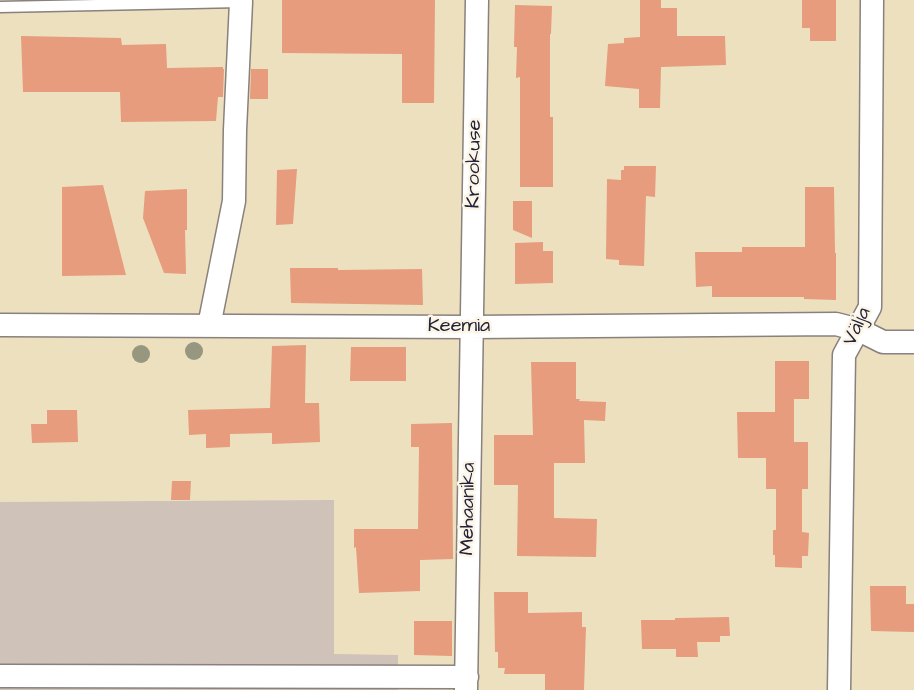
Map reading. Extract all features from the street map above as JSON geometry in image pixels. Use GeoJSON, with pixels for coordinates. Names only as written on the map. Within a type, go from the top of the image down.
{"type":"FeatureCollection","features":[{"type":"Feature","properties":{"kind":"street","name":"Krookuse"},"geometry":{"type":"LineString","coordinates":[[472,327],[477,0]]}},
{"type":"Feature","properties":{"kind":"street","name":"Välja"},"geometry":{"type":"LineString","coordinates":[[839,690],[844,355],[870,307],[872,0]]}},
{"type":"Feature","properties":{"kind":"street"},"geometry":{"type":"LineString","coordinates":[[209,326],[234,201],[241,1]]}},
{"type":"Feature","properties":{"kind":"street","name":"Keemia"},"geometry":{"type":"LineString","coordinates":[[0,325],[472,327],[836,324],[859,330],[883,342],[914,342]]}},
{"type":"Feature","properties":{"kind":"street","name":"Mehaanika"},"geometry":{"type":"LineString","coordinates":[[467,683],[472,327]]}},
{"type":"Feature","properties":{"kind":"street"},"geometry":{"type":"LineString","coordinates":[[0,676],[467,683]]}},
{"type":"Feature","properties":{"kind":"lane"},"geometry":{"type":"LineString","coordinates":[[0,7],[241,1]]}},
{"type":"Feature","properties":{"kind":"shaded area"},"geometry":{"type":"Polygon","coordinates":[[[334,500],[334,654],[398,655],[398,690],[0,690],[0,502],[334,500]]]}},
{"type":"Feature","properties":{"kind":"building"},"geometry":{"type":"Polygon","coordinates":[[[282,0],[435,0],[434,103],[402,103],[402,54],[282,53],[282,0]]]}},
{"type":"Feature","properties":{"kind":"building"},"geometry":{"type":"Polygon","coordinates":[[[640,0],[661,0],[661,8],[677,8],[677,36],[725,36],[726,65],[661,67],[660,108],[639,108],[639,89],[605,86],[608,44],[624,43],[624,38],[640,37],[640,0]]]}},
{"type":"Feature","properties":{"kind":"building"},"geometry":{"type":"Polygon","coordinates":[[[802,0],[836,0],[836,41],[810,41],[810,28],[802,28],[802,0]]]}},
{"type":"Feature","properties":{"kind":"building"},"geometry":{"type":"Polygon","coordinates":[[[515,5],[552,6],[550,117],[553,117],[553,187],[520,187],[520,77],[516,78],[515,5]]]}},
{"type":"Feature","properties":{"kind":"building"},"geometry":{"type":"Polygon","coordinates":[[[21,36],[121,38],[122,45],[166,44],[167,68],[223,67],[223,97],[218,97],[216,121],[121,122],[120,92],[23,92],[21,36]]]}},
{"type":"Feature","properties":{"kind":"building"},"geometry":{"type":"Polygon","coordinates":[[[251,69],[268,69],[268,99],[250,99],[251,69]]]}},
{"type":"Feature","properties":{"kind":"building"},"geometry":{"type":"Polygon","coordinates":[[[624,166],[656,166],[655,197],[646,196],[644,266],[619,265],[619,260],[606,259],[607,179],[621,180],[621,170],[624,170],[624,166]]]}},
{"type":"Feature","properties":{"kind":"building"},"geometry":{"type":"Polygon","coordinates":[[[297,169],[293,224],[276,225],[277,170],[297,169]]]}},
{"type":"Feature","properties":{"kind":"building"},"geometry":{"type":"Polygon","coordinates":[[[103,185],[126,275],[62,276],[62,187],[103,185]]]}},
{"type":"Feature","properties":{"kind":"building"},"geometry":{"type":"Polygon","coordinates":[[[805,187],[834,187],[836,300],[804,299],[804,297],[712,297],[712,286],[696,287],[695,252],[742,252],[742,247],[805,247],[805,187]]]}},
{"type":"Feature","properties":{"kind":"building"},"geometry":{"type":"Polygon","coordinates":[[[187,189],[186,274],[164,273],[143,218],[145,191],[187,189]]]}},
{"type":"Feature","properties":{"kind":"building"},"geometry":{"type":"Polygon","coordinates":[[[513,201],[532,201],[532,238],[513,230],[513,201]]]}},
{"type":"Feature","properties":{"kind":"building"},"geometry":{"type":"Polygon","coordinates":[[[543,242],[543,251],[553,251],[553,283],[515,284],[515,243],[543,242]]]}},
{"type":"Feature","properties":{"kind":"building"},"geometry":{"type":"Polygon","coordinates":[[[290,268],[422,269],[423,305],[291,303],[290,268]]]}},
{"type":"Feature","properties":{"kind":"building"},"geometry":{"type":"Polygon","coordinates":[[[306,345],[305,403],[319,403],[320,442],[272,444],[272,433],[230,434],[230,447],[206,448],[206,434],[189,435],[188,410],[270,408],[272,346],[306,345]]]}},
{"type":"Feature","properties":{"kind":"building"},"geometry":{"type":"Polygon","coordinates":[[[351,347],[406,347],[406,381],[350,381],[351,347]]]}},
{"type":"Feature","properties":{"kind":"building"},"geometry":{"type":"Polygon","coordinates":[[[775,361],[809,361],[809,399],[794,399],[794,442],[808,442],[808,489],[802,489],[802,532],[809,533],[808,556],[802,556],[802,568],[775,567],[773,530],[776,530],[776,489],[766,489],[766,458],[738,458],[737,412],[775,412],[775,361]]]}},
{"type":"Feature","properties":{"kind":"building"},"geometry":{"type":"Polygon","coordinates":[[[531,362],[576,362],[576,399],[606,402],[605,421],[584,420],[585,463],[554,463],[554,518],[597,519],[596,557],[517,556],[518,485],[494,485],[494,435],[533,435],[531,362]]]}},
{"type":"Feature","properties":{"kind":"building"},"geometry":{"type":"Polygon","coordinates":[[[47,410],[77,410],[78,442],[32,443],[31,424],[47,424],[47,410]]]}},
{"type":"Feature","properties":{"kind":"building"},"geometry":{"type":"Polygon","coordinates":[[[452,423],[453,559],[420,560],[420,591],[359,593],[354,529],[418,529],[419,447],[411,447],[411,424],[452,423]]]}},
{"type":"Feature","properties":{"kind":"building"},"geometry":{"type":"Polygon","coordinates":[[[172,481],[191,481],[190,500],[171,500],[172,481]]]}},
{"type":"Feature","properties":{"kind":"building"},"geometry":{"type":"Polygon","coordinates":[[[870,586],[906,586],[906,604],[914,604],[914,632],[871,631],[870,586]]]}},
{"type":"Feature","properties":{"kind":"building"},"geometry":{"type":"Polygon","coordinates":[[[494,592],[528,592],[528,613],[582,612],[582,627],[586,627],[584,690],[545,690],[545,674],[504,674],[505,668],[498,668],[498,652],[495,652],[494,592]]]}},
{"type":"Feature","properties":{"kind":"building"},"geometry":{"type":"Polygon","coordinates":[[[729,617],[730,636],[720,636],[720,642],[697,642],[698,657],[676,657],[676,649],[642,649],[641,620],[729,617]]]}},
{"type":"Feature","properties":{"kind":"building"},"geometry":{"type":"Polygon","coordinates":[[[414,621],[452,621],[452,656],[414,655],[414,621]]]}}]}
